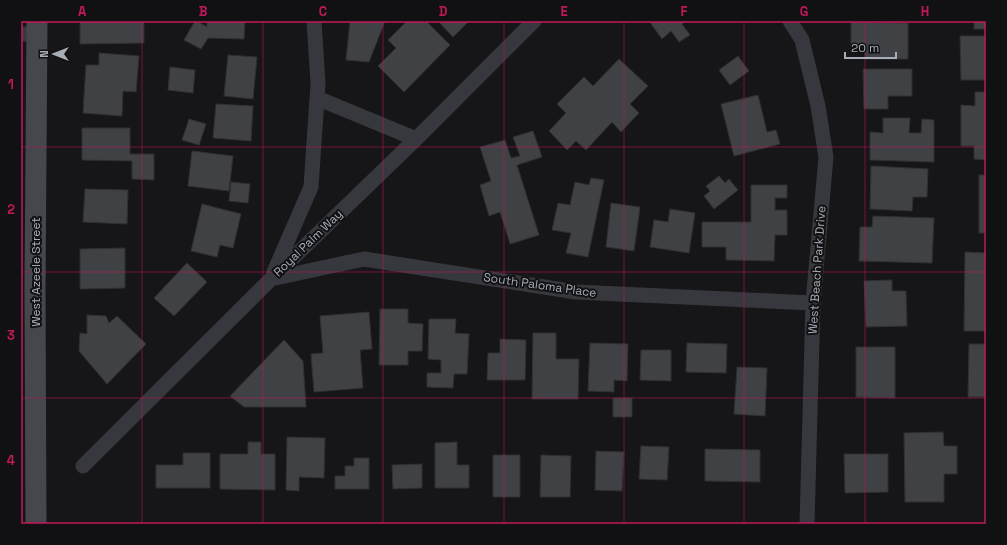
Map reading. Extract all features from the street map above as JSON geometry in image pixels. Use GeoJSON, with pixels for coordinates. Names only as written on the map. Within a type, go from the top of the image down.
{"type":"FeatureCollection","features":[{"type":"Feature","properties":{"kind":"street"},"geometry":{"type":"LineString","coordinates":[[271,279],[311,187],[318,84],[314,21]]}},
{"type":"Feature","properties":{"kind":"street","name":"Royal Palm Way"},"geometry":{"type":"LineString","coordinates":[[83,466],[534,21]]}},
{"type":"Feature","properties":{"kind":"street","name":"West Beach Park Drive"},"geometry":{"type":"LineString","coordinates":[[790,21],[802,40],[818,106],[826,157],[813,303],[807,524]]}},
{"type":"Feature","properties":{"kind":"street","name":"West Azeele Street"},"geometry":{"type":"LineString","coordinates":[[32,29],[28,289],[36,524]]}},
{"type":"Feature","properties":{"kind":"street"},"geometry":{"type":"LineString","coordinates":[[317,98],[416,139]]}},
{"type":"Feature","properties":{"kind":"street","name":"South Paloma Place"},"geometry":{"type":"LineString","coordinates":[[271,279],[364,259],[576,292],[813,303]]}},
{"type":"Feature","properties":{"kind":"building"},"geometry":{"type":"Polygon","coordinates":[[[80,21],[144,21],[144,43],[80,44],[80,21]]]}},
{"type":"Feature","properties":{"kind":"building"},"geometry":{"type":"Polygon","coordinates":[[[195,21],[207,27],[207,21],[245,21],[244,39],[208,38],[201,49],[184,40],[195,21]]]}},
{"type":"Feature","properties":{"kind":"building"},"geometry":{"type":"Polygon","coordinates":[[[350,21],[385,21],[369,62],[346,60],[350,21]]]}},
{"type":"Feature","properties":{"kind":"building"},"geometry":{"type":"Polygon","coordinates":[[[407,21],[426,21],[450,45],[404,92],[378,66],[396,48],[388,40],[407,21]]]}},
{"type":"Feature","properties":{"kind":"building"},"geometry":{"type":"Polygon","coordinates":[[[438,21],[469,21],[453,37],[438,21]]]}},
{"type":"Feature","properties":{"kind":"building"},"geometry":{"type":"Polygon","coordinates":[[[649,21],[686,21],[682,24],[690,35],[679,42],[671,31],[662,39],[649,21]]]}},
{"type":"Feature","properties":{"kind":"building"},"geometry":{"type":"Polygon","coordinates":[[[974,21],[986,21],[986,29],[974,29],[974,21]]]}},
{"type":"Feature","properties":{"kind":"building"},"geometry":{"type":"Polygon","coordinates":[[[851,22],[908,23],[908,59],[865,59],[865,46],[851,46],[851,22]]]}},
{"type":"Feature","properties":{"kind":"building"},"geometry":{"type":"Polygon","coordinates":[[[960,36],[986,36],[986,80],[961,80],[960,36]]]}},
{"type":"Feature","properties":{"kind":"building"},"geometry":{"type":"Polygon","coordinates":[[[99,53],[139,56],[136,92],[123,91],[122,116],[83,113],[86,65],[99,65],[99,53]]]}},
{"type":"Feature","properties":{"kind":"building"},"geometry":{"type":"Polygon","coordinates":[[[228,55],[257,57],[253,99],[224,96],[228,55]]]}},
{"type":"Feature","properties":{"kind":"building"},"geometry":{"type":"Polygon","coordinates":[[[738,56],[749,71],[730,85],[719,70],[738,56]]]}},
{"type":"Feature","properties":{"kind":"building"},"geometry":{"type":"Polygon","coordinates":[[[619,59],[648,86],[630,104],[639,113],[621,132],[612,122],[586,150],[576,141],[567,150],[549,131],[566,113],[557,104],[584,77],[593,86],[619,59]]]}},
{"type":"Feature","properties":{"kind":"building"},"geometry":{"type":"Polygon","coordinates":[[[170,67],[195,70],[193,93],[168,90],[170,67]]]}},
{"type":"Feature","properties":{"kind":"building"},"geometry":{"type":"Polygon","coordinates":[[[863,69],[912,69],[912,96],[888,96],[888,109],[864,109],[863,69]]]}},
{"type":"Feature","properties":{"kind":"building"},"geometry":{"type":"Polygon","coordinates":[[[975,92],[986,92],[986,160],[974,159],[974,146],[961,146],[961,105],[975,106],[975,92]]]}},
{"type":"Feature","properties":{"kind":"building"},"geometry":{"type":"Polygon","coordinates":[[[758,95],[767,132],[776,130],[780,144],[734,156],[721,104],[758,95]]]}},
{"type":"Feature","properties":{"kind":"building"},"geometry":{"type":"Polygon","coordinates":[[[216,104],[253,106],[251,141],[213,138],[216,104]]]}},
{"type":"Feature","properties":{"kind":"building"},"geometry":{"type":"Polygon","coordinates":[[[883,118],[910,118],[909,133],[921,133],[922,119],[934,120],[934,162],[870,160],[870,132],[883,133],[883,118]]]}},
{"type":"Feature","properties":{"kind":"building"},"geometry":{"type":"Polygon","coordinates":[[[189,119],[206,124],[199,145],[182,140],[189,119]]]}},
{"type":"Feature","properties":{"kind":"building"},"geometry":{"type":"Polygon","coordinates":[[[82,128],[130,128],[130,154],[154,154],[154,180],[132,179],[132,161],[82,160],[82,128]]]}},
{"type":"Feature","properties":{"kind":"building"},"geometry":{"type":"Polygon","coordinates":[[[533,131],[542,157],[517,165],[539,235],[510,244],[500,212],[489,216],[480,185],[491,181],[480,147],[505,140],[511,158],[520,156],[513,137],[533,131]]]}},
{"type":"Feature","properties":{"kind":"building"},"geometry":{"type":"Polygon","coordinates":[[[192,151],[233,156],[229,191],[188,186],[192,151]]]}},
{"type":"Feature","properties":{"kind":"building"},"geometry":{"type":"Polygon","coordinates":[[[871,166],[928,169],[927,197],[913,197],[912,211],[870,209],[871,166]]]}},
{"type":"Feature","properties":{"kind":"building"},"geometry":{"type":"Polygon","coordinates":[[[979,175],[986,175],[986,233],[979,233],[979,175]]]}},
{"type":"Feature","properties":{"kind":"building"},"geometry":{"type":"Polygon","coordinates":[[[719,176],[725,183],[729,179],[738,190],[714,209],[704,196],[710,191],[706,186],[719,176]]]}},
{"type":"Feature","properties":{"kind":"building"},"geometry":{"type":"Polygon","coordinates":[[[591,178],[604,180],[588,257],[566,253],[571,233],[552,230],[558,203],[570,205],[575,182],[589,185],[591,178]]]}},
{"type":"Feature","properties":{"kind":"building"},"geometry":{"type":"Polygon","coordinates":[[[231,182],[250,184],[248,203],[229,201],[231,182]]]}},
{"type":"Feature","properties":{"kind":"building"},"geometry":{"type":"Polygon","coordinates":[[[751,185],[787,185],[787,198],[775,198],[775,210],[787,210],[787,235],[775,235],[774,261],[726,260],[726,247],[702,247],[702,222],[751,222],[751,185]]]}},
{"type":"Feature","properties":{"kind":"building"},"geometry":{"type":"Polygon","coordinates":[[[85,189],[128,190],[127,224],[83,222],[85,189]]]}},
{"type":"Feature","properties":{"kind":"building"},"geometry":{"type":"Polygon","coordinates":[[[611,203],[640,207],[634,251],[606,247],[611,203]]]}},
{"type":"Feature","properties":{"kind":"building"},"geometry":{"type":"Polygon","coordinates":[[[202,204],[241,214],[233,248],[220,245],[217,257],[191,251],[202,204]]]}},
{"type":"Feature","properties":{"kind":"building"},"geometry":{"type":"Polygon","coordinates":[[[670,209],[695,213],[689,253],[650,247],[654,220],[668,222],[670,209]]]}},
{"type":"Feature","properties":{"kind":"building"},"geometry":{"type":"Polygon","coordinates":[[[873,216],[934,218],[932,263],[859,261],[860,227],[872,227],[873,216]]]}},
{"type":"Feature","properties":{"kind":"building"},"geometry":{"type":"Polygon","coordinates":[[[125,248],[125,288],[80,289],[80,249],[125,248]]]}},
{"type":"Feature","properties":{"kind":"building"},"geometry":{"type":"Polygon","coordinates":[[[965,252],[986,253],[986,331],[964,331],[965,252]]]}},
{"type":"Feature","properties":{"kind":"building"},"geometry":{"type":"Polygon","coordinates":[[[187,263],[207,282],[174,316],[154,298],[187,263]]]}},
{"type":"Feature","properties":{"kind":"building"},"geometry":{"type":"Polygon","coordinates":[[[892,280],[892,291],[906,291],[907,326],[866,327],[864,281],[892,280]]]}},
{"type":"Feature","properties":{"kind":"building"},"geometry":{"type":"Polygon","coordinates":[[[380,309],[408,309],[408,323],[423,324],[422,351],[408,351],[408,365],[379,365],[380,309]]]}},
{"type":"Feature","properties":{"kind":"building"},"geometry":{"type":"Polygon","coordinates":[[[369,312],[372,349],[360,350],[363,388],[314,392],[311,354],[323,353],[320,316],[369,312]]]}},
{"type":"Feature","properties":{"kind":"building"},"geometry":{"type":"Polygon","coordinates":[[[87,315],[106,316],[109,323],[117,316],[146,344],[107,384],[79,351],[80,333],[87,334],[87,315]]]}},
{"type":"Feature","properties":{"kind":"building"},"geometry":{"type":"Polygon","coordinates":[[[429,319],[456,319],[455,333],[469,334],[467,374],[454,374],[453,388],[427,387],[427,373],[441,373],[441,360],[428,359],[429,319]]]}},
{"type":"Feature","properties":{"kind":"building"},"geometry":{"type":"Polygon","coordinates":[[[533,333],[556,333],[556,359],[579,359],[578,399],[532,399],[533,333]]]}},
{"type":"Feature","properties":{"kind":"building"},"geometry":{"type":"Polygon","coordinates":[[[500,339],[526,340],[525,380],[487,380],[488,353],[500,353],[500,339]]]}},
{"type":"Feature","properties":{"kind":"building"},"geometry":{"type":"Polygon","coordinates":[[[284,340],[303,361],[306,407],[244,407],[230,396],[284,340]]]}},
{"type":"Feature","properties":{"kind":"building"},"geometry":{"type":"Polygon","coordinates":[[[590,343],[628,344],[627,381],[614,380],[614,392],[588,391],[590,343]]]}},
{"type":"Feature","properties":{"kind":"building"},"geometry":{"type":"Polygon","coordinates":[[[687,343],[727,344],[726,373],[686,372],[687,343]]]}},
{"type":"Feature","properties":{"kind":"building"},"geometry":{"type":"Polygon","coordinates":[[[969,344],[986,344],[986,397],[968,397],[969,344]]]}},
{"type":"Feature","properties":{"kind":"building"},"geometry":{"type":"Polygon","coordinates":[[[856,347],[895,347],[895,398],[856,397],[856,347]]]}},
{"type":"Feature","properties":{"kind":"building"},"geometry":{"type":"Polygon","coordinates":[[[641,350],[671,350],[671,381],[640,380],[641,350]]]}},
{"type":"Feature","properties":{"kind":"building"},"geometry":{"type":"Polygon","coordinates":[[[737,367],[767,368],[765,416],[734,414],[737,367]]]}},
{"type":"Feature","properties":{"kind":"building"},"geometry":{"type":"Polygon","coordinates":[[[613,398],[632,398],[632,417],[613,417],[613,398]]]}},
{"type":"Feature","properties":{"kind":"building"},"geometry":{"type":"Polygon","coordinates":[[[943,432],[944,446],[957,446],[957,474],[944,474],[944,502],[905,502],[904,433],[943,432]]]}},
{"type":"Feature","properties":{"kind":"building"},"geometry":{"type":"Polygon","coordinates":[[[287,437],[325,438],[324,478],[299,477],[299,491],[286,490],[287,437]]]}},
{"type":"Feature","properties":{"kind":"building"},"geometry":{"type":"Polygon","coordinates":[[[248,442],[261,442],[261,454],[275,454],[275,490],[220,489],[220,454],[248,454],[248,442]]]}},
{"type":"Feature","properties":{"kind":"building"},"geometry":{"type":"Polygon","coordinates":[[[457,442],[457,465],[469,465],[469,488],[435,488],[435,443],[457,442]]]}},
{"type":"Feature","properties":{"kind":"building"},"geometry":{"type":"Polygon","coordinates":[[[641,446],[669,447],[667,480],[639,479],[641,446]]]}},
{"type":"Feature","properties":{"kind":"building"},"geometry":{"type":"Polygon","coordinates":[[[705,449],[760,450],[760,482],[705,481],[705,449]]]}},
{"type":"Feature","properties":{"kind":"building"},"geometry":{"type":"Polygon","coordinates":[[[596,451],[624,452],[622,491],[595,490],[596,451]]]}},
{"type":"Feature","properties":{"kind":"building"},"geometry":{"type":"Polygon","coordinates":[[[183,453],[210,453],[210,488],[156,488],[156,465],[183,465],[183,453]]]}},
{"type":"Feature","properties":{"kind":"building"},"geometry":{"type":"Polygon","coordinates":[[[844,454],[888,454],[888,492],[845,493],[844,454]]]}},
{"type":"Feature","properties":{"kind":"building"},"geometry":{"type":"Polygon","coordinates":[[[493,455],[520,455],[520,497],[493,497],[493,455]]]}},
{"type":"Feature","properties":{"kind":"building"},"geometry":{"type":"Polygon","coordinates":[[[541,455],[571,456],[570,497],[540,497],[541,455]]]}},
{"type":"Feature","properties":{"kind":"building"},"geometry":{"type":"Polygon","coordinates":[[[354,458],[369,458],[369,489],[335,489],[335,476],[345,476],[345,466],[354,466],[354,458]]]}},
{"type":"Feature","properties":{"kind":"building"},"geometry":{"type":"Polygon","coordinates":[[[422,464],[422,488],[393,489],[392,465],[422,464]]]}}]}
